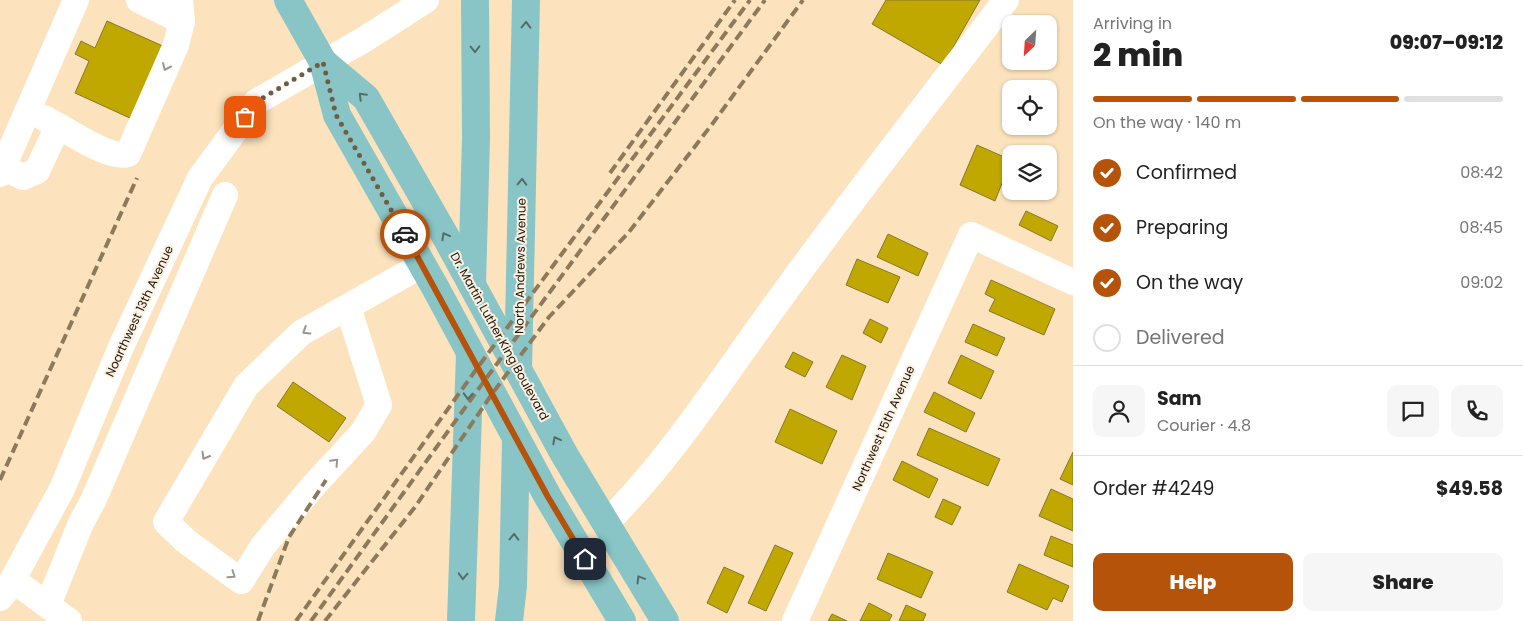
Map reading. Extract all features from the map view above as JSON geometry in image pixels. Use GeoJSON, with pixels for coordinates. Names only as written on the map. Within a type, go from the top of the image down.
{"type":"FeatureCollection","features":[{"type":"Feature","properties":{"kind":"main road","name":"Dr. Martin Luther King Boulevard"},"geometry":{"type":"LineString","coordinates":[[288,0],[323,62],[336,115],[422,265],[548,497],[622,621]]}},
{"type":"Feature","properties":{"kind":"main road"},"geometry":{"type":"LineString","coordinates":[[461,621],[476,138],[474,0]]}},
{"type":"Feature","properties":{"kind":"main road","name":"North Andrews Avenue"},"geometry":{"type":"LineString","coordinates":[[509,621],[513,586],[526,0]]}},
{"type":"Feature","properties":{"kind":"main road","name":"Dr. Martin Luther King Boulevard"},"geometry":{"type":"LineString","coordinates":[[323,62],[366,98],[447,239],[564,454],[665,621]]}},
{"type":"Feature","properties":{"kind":"street"},"geometry":{"type":"LineString","coordinates":[[58,126],[37,170],[23,178],[2,171],[76,0]]}},
{"type":"Feature","properties":{"kind":"street"},"geometry":{"type":"LineString","coordinates":[[28,111],[111,153],[122,156],[128,154],[176,45],[181,10],[139,0]]}},
{"type":"Feature","properties":{"kind":"street","name":"Noarthwest 13th Avenue"},"geometry":{"type":"LineString","coordinates":[[6,589],[62,489],[121,347],[200,178],[256,102],[426,0]]}},
{"type":"Feature","properties":{"kind":"street"},"geometry":{"type":"LineString","coordinates":[[606,523],[625,504],[679,437],[860,187],[1006,0]]}},
{"type":"Feature","properties":{"kind":"street"},"geometry":{"type":"LineString","coordinates":[[6,589],[56,615],[80,523],[93,501],[225,194]]}},
{"type":"Feature","properties":{"kind":"street","name":"Northwest 15th Avenue"},"geometry":{"type":"LineString","coordinates":[[795,621],[971,235],[1073,282]]}},
{"type":"Feature","properties":{"kind":"street"},"geometry":{"type":"LineString","coordinates":[[348,307],[379,405],[363,432],[314,484],[263,546],[242,581],[187,542],[166,522],[246,386],[301,334],[348,307],[422,265]]}},
{"type":"Feature","properties":{"kind":"building"},"geometry":{"type":"Polygon","coordinates":[[[886,0],[980,0],[943,65],[872,24],[886,0]]]}},
{"type":"Feature","properties":{"kind":"building"},"geometry":{"type":"Polygon","coordinates":[[[107,21],[165,47],[132,119],[75,93],[89,61],[75,54],[81,41],[95,48],[107,21]]]}},
{"type":"Feature","properties":{"kind":"building"},"geometry":{"type":"Polygon","coordinates":[[[977,145],[1002,156],[1002,183],[995,201],[960,185],[977,145]]]}},
{"type":"Feature","properties":{"kind":"building"},"geometry":{"type":"Polygon","coordinates":[[[1026,211],[1058,226],[1051,241],[1019,225],[1026,211]]]}},
{"type":"Feature","properties":{"kind":"building"},"geometry":{"type":"Polygon","coordinates":[[[888,234],[928,253],[918,276],[877,257],[888,234]]]}},
{"type":"Feature","properties":{"kind":"building"},"geometry":{"type":"Polygon","coordinates":[[[857,259],[900,277],[888,303],[846,285],[857,259]]]}},
{"type":"Feature","properties":{"kind":"building"},"geometry":{"type":"Polygon","coordinates":[[[991,280],[1055,309],[1044,335],[989,311],[995,299],[985,294],[991,280]]]}},
{"type":"Feature","properties":{"kind":"building"},"geometry":{"type":"Polygon","coordinates":[[[870,319],[888,328],[881,343],[863,333],[870,319]]]}},
{"type":"Feature","properties":{"kind":"building"},"geometry":{"type":"Polygon","coordinates":[[[973,324],[1005,338],[997,356],[965,342],[973,324]]]}},
{"type":"Feature","properties":{"kind":"building"},"geometry":{"type":"Polygon","coordinates":[[[793,352],[813,362],[805,377],[785,367],[793,352]]]}},
{"type":"Feature","properties":{"kind":"building"},"geometry":{"type":"Polygon","coordinates":[[[842,355],[866,366],[852,400],[826,387],[842,355]]]}},
{"type":"Feature","properties":{"kind":"building"},"geometry":{"type":"Polygon","coordinates":[[[961,355],[994,371],[981,399],[948,383],[961,355]]]}},
{"type":"Feature","properties":{"kind":"building"},"geometry":{"type":"Polygon","coordinates":[[[293,382],[346,418],[329,442],[277,406],[293,382]]]}},
{"type":"Feature","properties":{"kind":"building"},"geometry":{"type":"Polygon","coordinates":[[[934,392],[975,413],[966,432],[924,412],[934,392]]]}},
{"type":"Feature","properties":{"kind":"building"},"geometry":{"type":"Polygon","coordinates":[[[790,409],[837,431],[822,464],[775,442],[790,409]]]}},
{"type":"Feature","properties":{"kind":"building"},"geometry":{"type":"Polygon","coordinates":[[[929,428],[1000,459],[988,486],[917,455],[929,428]]]}},
{"type":"Feature","properties":{"kind":"building"},"geometry":{"type":"Polygon","coordinates":[[[1073,452],[1073,485],[1060,479],[1073,452]]]}},
{"type":"Feature","properties":{"kind":"building"},"geometry":{"type":"Polygon","coordinates":[[[902,461],[938,479],[929,498],[893,480],[902,461]]]}},
{"type":"Feature","properties":{"kind":"building"},"geometry":{"type":"Polygon","coordinates":[[[1051,489],[1073,499],[1073,531],[1039,516],[1051,489]]]}},
{"type":"Feature","properties":{"kind":"building"},"geometry":{"type":"Polygon","coordinates":[[[943,499],[961,507],[952,525],[935,517],[943,499]]]}},
{"type":"Feature","properties":{"kind":"building"},"geometry":{"type":"Polygon","coordinates":[[[1051,536],[1073,545],[1073,567],[1044,555],[1051,536]]]}},
{"type":"Feature","properties":{"kind":"building"},"geometry":{"type":"Polygon","coordinates":[[[775,545],[793,553],[766,611],[748,603],[775,545]]]}},
{"type":"Feature","properties":{"kind":"building"},"geometry":{"type":"Polygon","coordinates":[[[888,553],[933,572],[921,598],[877,579],[888,553]]]}},
{"type":"Feature","properties":{"kind":"building"},"geometry":{"type":"Polygon","coordinates":[[[1019,564],[1069,586],[1062,602],[1053,598],[1047,610],[1007,592],[1019,564]]]}},
{"type":"Feature","properties":{"kind":"building"},"geometry":{"type":"Polygon","coordinates":[[[724,567],[744,576],[727,613],[707,603],[724,567]]]}},
{"type":"Feature","properties":{"kind":"building"},"geometry":{"type":"Polygon","coordinates":[[[869,603],[892,615],[889,621],[860,621],[869,603]]]}},
{"type":"Feature","properties":{"kind":"building"},"geometry":{"type":"Polygon","coordinates":[[[906,605],[926,614],[923,621],[899,621],[906,605]]]}},
{"type":"Feature","properties":{"kind":"building"},"geometry":{"type":"Polygon","coordinates":[[[832,614],[847,621],[828,621],[832,614]]]}},
{"type":"Feature","properties":{"kind":"railway"},"geometry":{"type":"LineString","coordinates":[[610,173],[735,0]]}},
{"type":"Feature","properties":{"kind":"railway"},"geometry":{"type":"LineString","coordinates":[[296,621],[478,367],[750,0]]}},
{"type":"Feature","properties":{"kind":"railway"},"geometry":{"type":"LineString","coordinates":[[311,621],[485,380],[765,0]]}},
{"type":"Feature","properties":{"kind":"railway"},"geometry":{"type":"LineString","coordinates":[[325,621],[415,507],[492,394],[549,317],[629,232],[713,123],[803,0]]}},
{"type":"Feature","properties":{"kind":"railway"},"geometry":{"type":"LineString","coordinates":[[0,480],[137,178]]}},
{"type":"Feature","properties":{"kind":"railway"},"geometry":{"type":"LineString","coordinates":[[258,621],[289,537],[326,480]]}},
{"type":"Feature","properties":{"kind":"way so far"},"geometry":{"type":"LineString","coordinates":[[245,117],[256,102],[323,62],[336,115],[405,234]]}},
{"type":"Feature","properties":{"kind":"route"},"geometry":{"type":"LineString","coordinates":[[405,234],[548,497],[585,559]]}}]}
